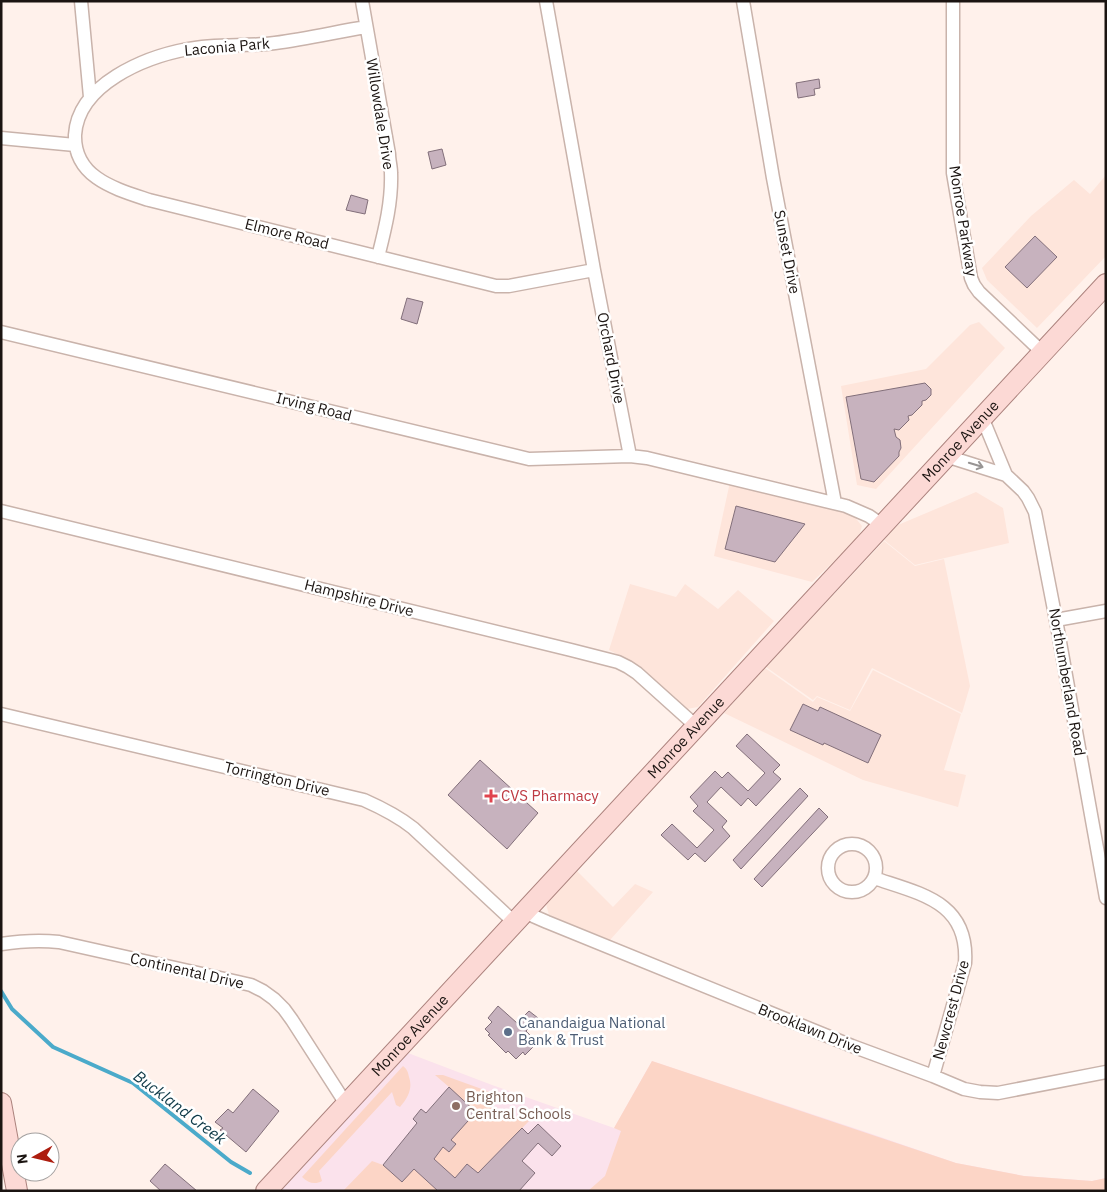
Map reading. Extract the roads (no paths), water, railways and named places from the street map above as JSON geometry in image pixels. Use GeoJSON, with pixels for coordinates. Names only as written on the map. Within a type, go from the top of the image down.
{"type":"FeatureCollection","features":[{"type":"Feature","properties":{"kind":"main road","name":"Monroe Avenue"},"geometry":{"type":"LineString","coordinates":[[266,1191],[1106,284]]}},
{"type":"Feature","properties":{"kind":"main road"},"geometry":{"type":"LineString","coordinates":[[1,1103],[17,1191]]}},
{"type":"Feature","properties":{"kind":"street"},"geometry":{"type":"LineString","coordinates":[[81,1],[90,97]]}},
{"type":"Feature","properties":{"kind":"street","name":"Willowdale Drive"},"geometry":{"type":"LineString","coordinates":[[362,1],[391,174],[387,220],[378,257]]}},
{"type":"Feature","properties":{"kind":"street","name":"Orchard Drive"},"geometry":{"type":"LineString","coordinates":[[546,1],[594,270],[630,456]]}},
{"type":"Feature","properties":{"kind":"street","name":"Sunset Drive"},"geometry":{"type":"LineString","coordinates":[[743,1],[773,178],[835,503]]}},
{"type":"Feature","properties":{"kind":"street","name":"Monroe Parkway"},"geometry":{"type":"LineString","coordinates":[[953,1],[953,173],[971,278],[979,292],[1042,352]]}},
{"type":"Feature","properties":{"kind":"street","name":"Laconia Park"},"geometry":{"type":"LineString","coordinates":[[75,145],[76,130],[80,117],[90,97],[117,75],[162,55],[190,48],[275,43],[366,27]]}},
{"type":"Feature","properties":{"kind":"street"},"geometry":{"type":"LineString","coordinates":[[1,138],[75,145]]}},
{"type":"Feature","properties":{"kind":"street","name":"Elmore Road"},"geometry":{"type":"LineString","coordinates":[[75,145],[81,160],[91,174],[105,184],[148,200],[378,257],[502,286],[594,270]]}},
{"type":"Feature","properties":{"kind":"street","name":"Irving Road"},"geometry":{"type":"LineString","coordinates":[[1,332],[528,459],[630,456]]}},
{"type":"Feature","properties":{"kind":"street","name":"Northumberland Road"},"geometry":{"type":"LineString","coordinates":[[982,416],[1006,474],[1023,491],[1035,512],[1106,898]]}},
{"type":"Feature","properties":{"kind":"street"},"geometry":{"type":"LineString","coordinates":[[630,456],[647,458],[835,503],[869,516],[882,524]]}},
{"type":"Feature","properties":{"kind":"street","name":"Northumberland Road"},"geometry":{"type":"LineString","coordinates":[[946,456],[1006,474]]}},
{"type":"Feature","properties":{"kind":"street","name":"Hampshire Drive"},"geometry":{"type":"LineString","coordinates":[[1,511],[612,660],[637,673],[696,726]]}},
{"type":"Feature","properties":{"kind":"street"},"geometry":{"type":"LineString","coordinates":[[1056,620],[1106,611]]}},
{"type":"Feature","properties":{"kind":"street","name":"Torrington Drive"},"geometry":{"type":"LineString","coordinates":[[1,714],[364,800],[385,809],[401,819],[519,917]]}},
{"type":"Feature","properties":{"kind":"street","name":"Newcrest Drive"},"geometry":{"type":"LineString","coordinates":[[874,878],[934,900],[951,913],[963,935],[966,949],[965,963],[933,1076]]}},
{"type":"Feature","properties":{"kind":"street","name":"Brooklawn Drive"},"geometry":{"type":"LineString","coordinates":[[519,917],[547,922],[852,1046],[964,1089],[980,1092],[998,1092],[1106,1072]]}},
{"type":"Feature","properties":{"kind":"street","name":"Continental Drive"},"geometry":{"type":"LineString","coordinates":[[1,944],[28,941],[58,942],[251,985],[274,999],[292,1020],[346,1104]]}},
{"type":"Feature","properties":{"kind":"waterway","name":"Buckland Creek"},"geometry":{"type":"LineString","coordinates":[[1,991],[12,1009],[53,1047],[133,1083],[231,1162],[250,1173]]}},
{"type":"Feature","properties":{"kind":"place","name":"CVS Pharmacy"},"geometry":{"type":"Point","coordinates":[491,796]}},
{"type":"Feature","properties":{"kind":"place","name":"Canandaigua National Bank & Trust"},"geometry":{"type":"Point","coordinates":[508,1032]}},
{"type":"Feature","properties":{"kind":"place","name":"Brighton Central Schools"},"geometry":{"type":"Point","coordinates":[456,1106]}}]}
